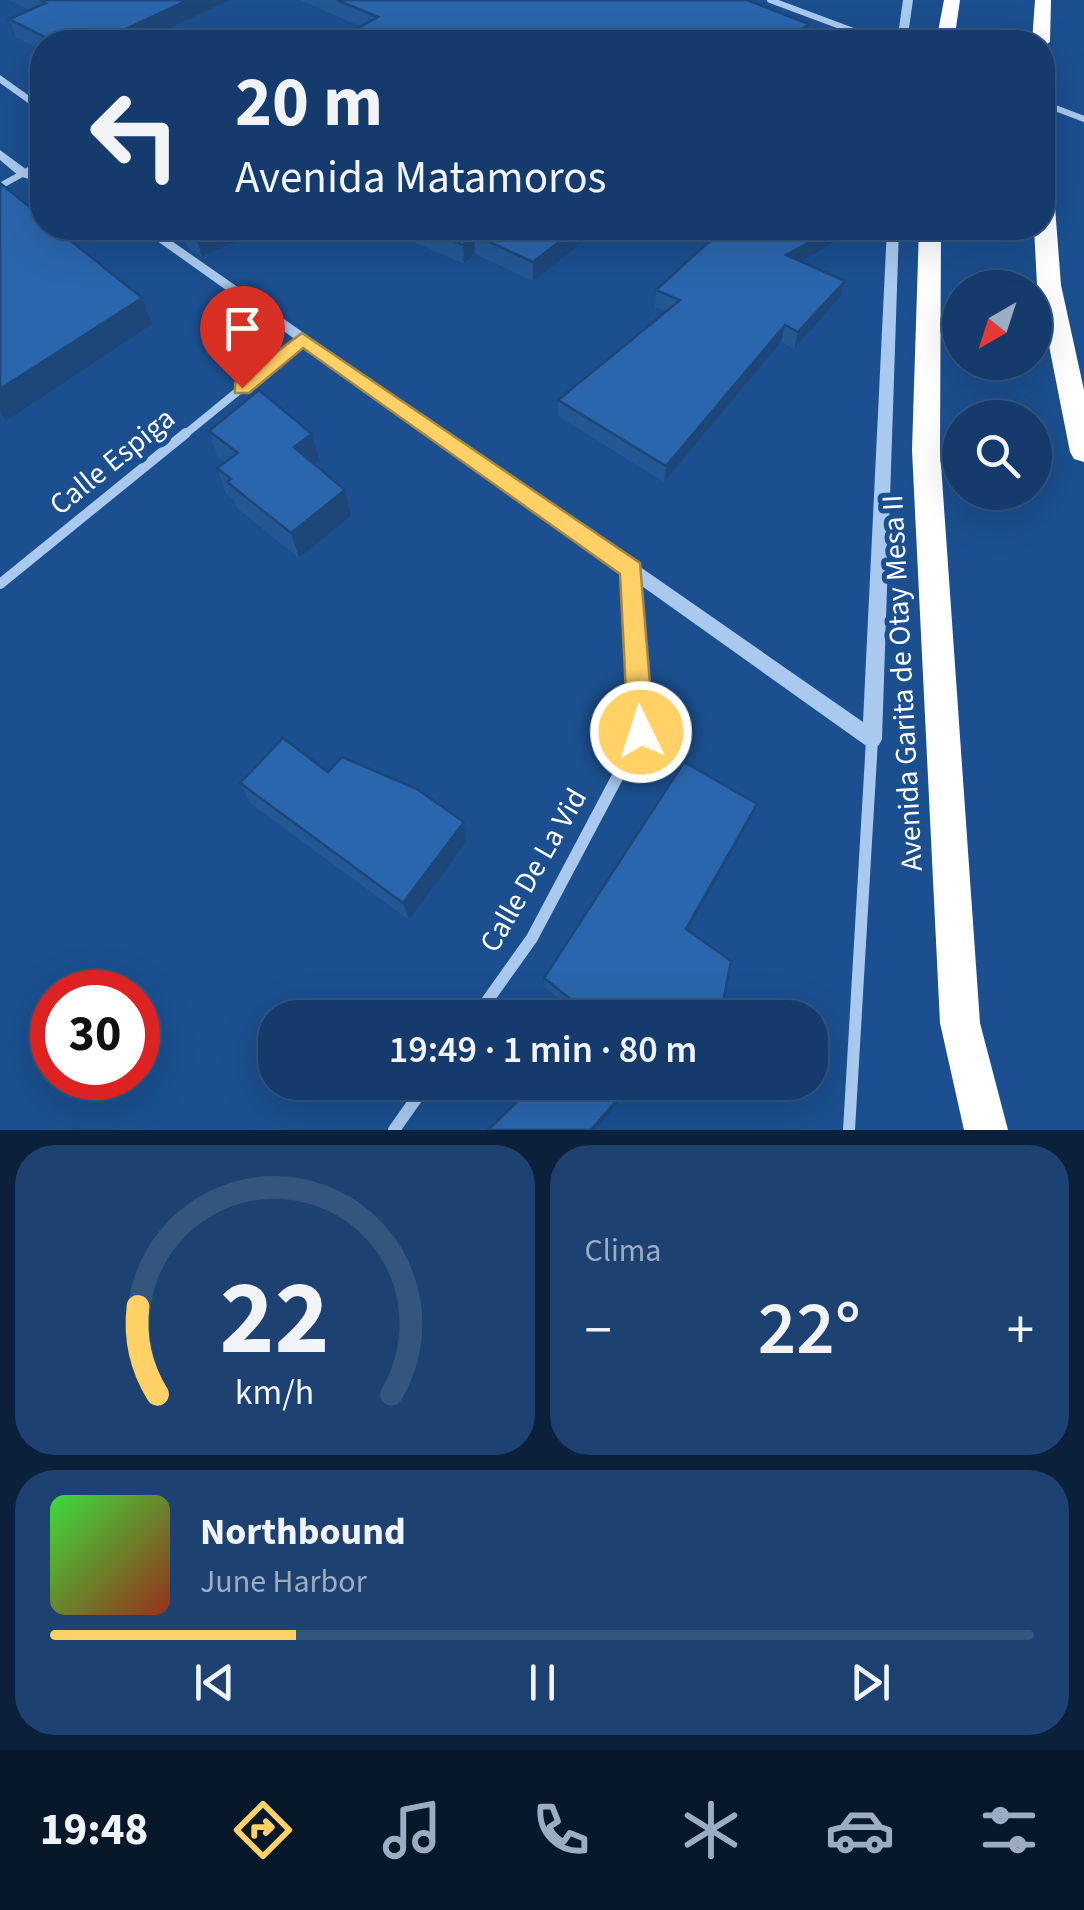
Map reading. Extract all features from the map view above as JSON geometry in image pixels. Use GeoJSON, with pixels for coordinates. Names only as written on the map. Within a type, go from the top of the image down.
{"type":"FeatureCollection","features":[{"type":"Feature","properties":{"kind":"highway"},"geometry":{"type":"LineString","coordinates":[[946,30],[952,0]]}},
{"type":"Feature","properties":{"kind":"highway"},"geometry":{"type":"LineString","coordinates":[[1042,30],[1043,0]]}},
{"type":"Feature","properties":{"kind":"highway","name":"Avenida Garita de Otay Mesa II"},"geometry":{"type":"LineString","coordinates":[[930,240],[926,450],[960,1023],[986,1130]]}},
{"type":"Feature","properties":{"kind":"highway"},"geometry":{"type":"LineString","coordinates":[[1046,240],[1049,285],[1084,452]]}},
{"type":"Feature","properties":{"kind":"street"},"geometry":{"type":"LineString","coordinates":[[770,0],[851,30]]}},
{"type":"Feature","properties":{"kind":"street"},"geometry":{"type":"LineString","coordinates":[[904,30],[908,0]]}},
{"type":"Feature","properties":{"kind":"street"},"geometry":{"type":"LineString","coordinates":[[0,78],[30,101]]}},
{"type":"Feature","properties":{"kind":"street"},"geometry":{"type":"LineString","coordinates":[[1055,109],[1084,119]]}},
{"type":"Feature","properties":{"kind":"street"},"geometry":{"type":"LineString","coordinates":[[0,154],[30,176]]}},
{"type":"Feature","properties":{"kind":"street"},"geometry":{"type":"LineString","coordinates":[[0,186],[30,170]]}},
{"type":"Feature","properties":{"kind":"street"},"geometry":{"type":"LineString","coordinates":[[161,240],[872,739]]}},
{"type":"Feature","properties":{"kind":"street"},"geometry":{"type":"LineString","coordinates":[[850,1130],[872,739],[893,240]]}},
{"type":"Feature","properties":{"kind":"street","name":"Calle Espiga"},"geometry":{"type":"LineString","coordinates":[[0,584],[302,339]]}},
{"type":"Feature","properties":{"kind":"street","name":"Calle De La Vid"},"geometry":{"type":"LineString","coordinates":[[488,1000],[532,938],[641,732],[632,570]]}},
{"type":"Feature","properties":{"kind":"street"},"geometry":{"type":"LineString","coordinates":[[394,1130],[415,1100]]}},
{"type":"Feature","properties":{"kind":"building"},"geometry":{"type":"Polygon","coordinates":[[[40,0],[188,0],[124,30],[31,30],[9,19],[46,3],[40,0]]]}},
{"type":"Feature","properties":{"kind":"building"},"geometry":{"type":"Polygon","coordinates":[[[337,0],[747,0],[809,24],[801,30],[354,30],[378,17],[337,0]]]}},
{"type":"Feature","properties":{"kind":"building"},"geometry":{"type":"Polygon","coordinates":[[[0,183],[30,207],[30,240],[70,240],[142,298],[0,389],[0,183]]]}},
{"type":"Feature","properties":{"kind":"building"},"geometry":{"type":"Polygon","coordinates":[[[485,240],[561,240],[533,262],[485,240]]]}},
{"type":"Feature","properties":{"kind":"building"},"geometry":{"type":"Polygon","coordinates":[[[711,240],[814,240],[786,255],[845,281],[798,332],[785,325],[666,466],[558,400],[680,300],[656,290],[711,240]]]}},
{"type":"Feature","properties":{"kind":"building"},"geometry":{"type":"Polygon","coordinates":[[[259,390],[312,434],[294,447],[345,490],[291,533],[227,482],[231,479],[217,468],[238,453],[209,431],[259,390]]]}},
{"type":"Feature","properties":{"kind":"building"},"geometry":{"type":"Polygon","coordinates":[[[283,738],[328,772],[342,757],[417,789],[464,822],[403,903],[240,783],[283,738]]]}},
{"type":"Feature","properties":{"kind":"building"},"geometry":{"type":"Polygon","coordinates":[[[684,762],[757,804],[686,929],[731,961],[723,1000],[572,1000],[544,978],[684,762]]]}},
{"type":"Feature","properties":{"kind":"building"},"geometry":{"type":"Polygon","coordinates":[[[519,1100],[617,1100],[591,1130],[488,1130],[519,1100]]]}},
{"type":"Feature","properties":{"kind":"route"},"geometry":{"type":"LineString","coordinates":[[242,388],[302,339],[632,570],[641,732]]}}]}
